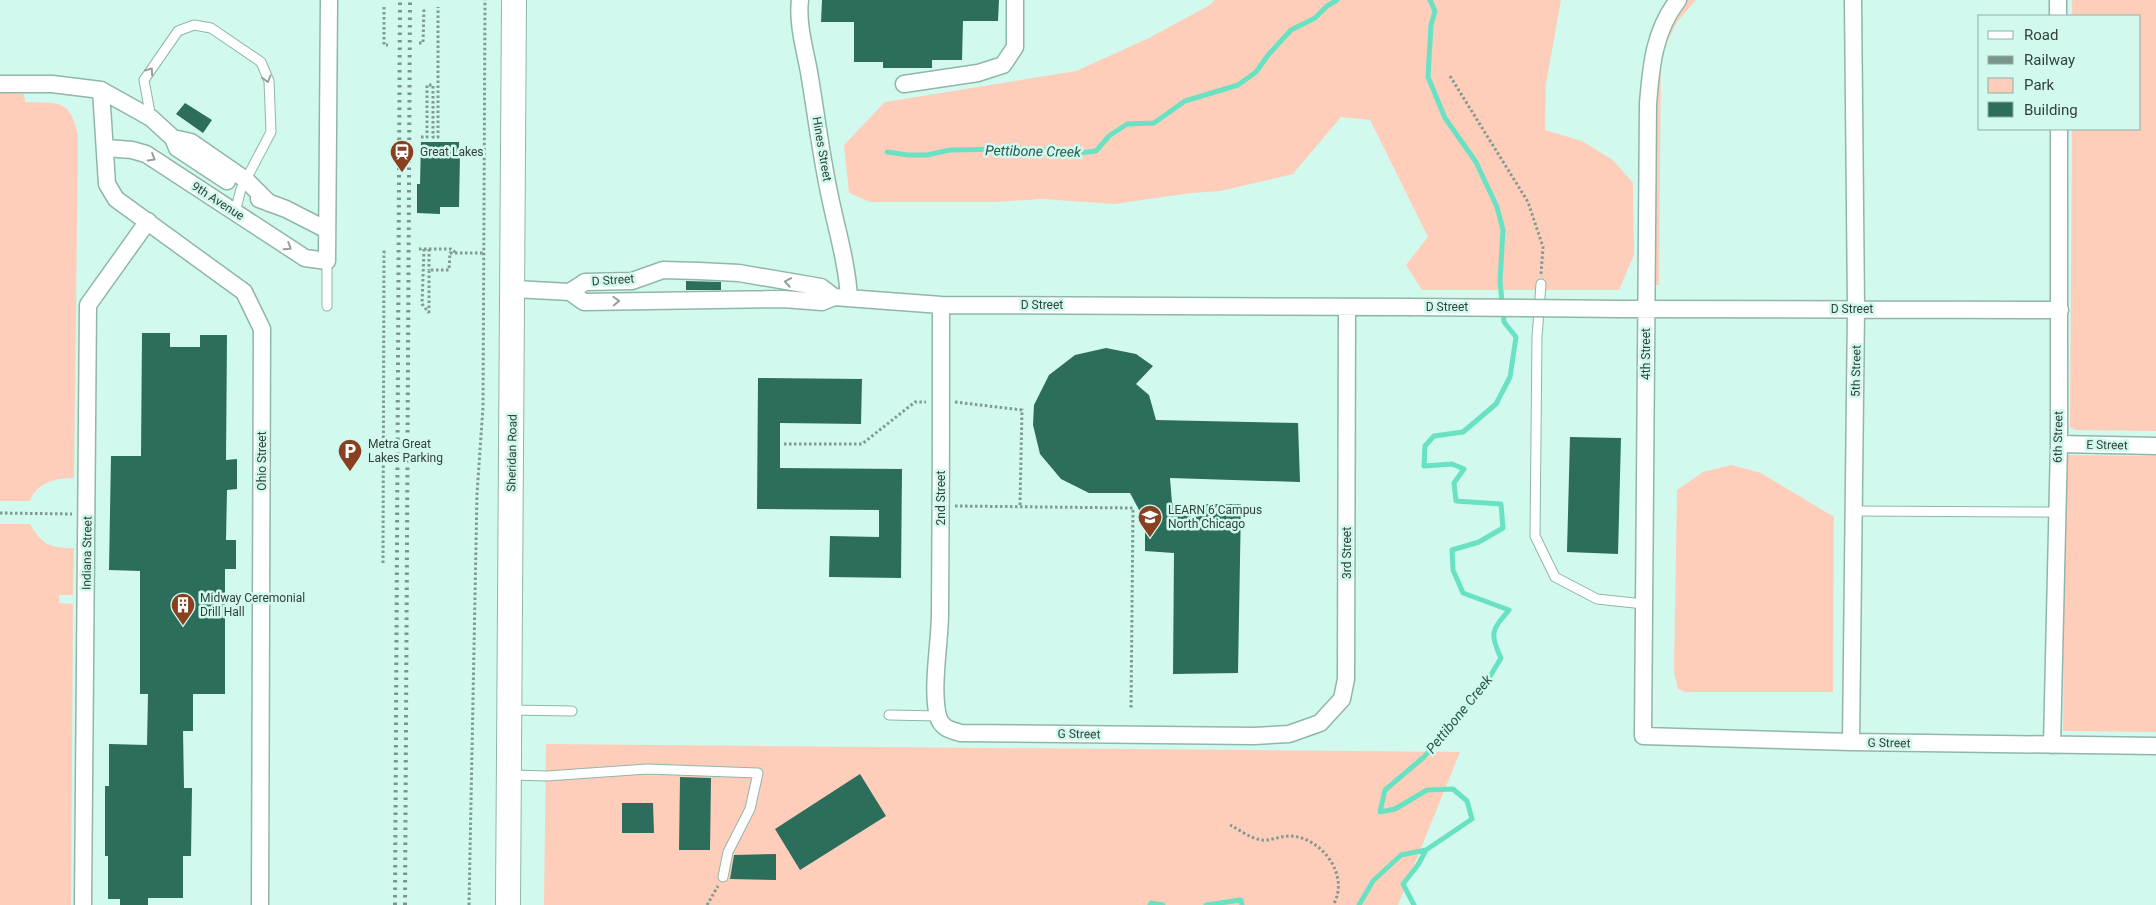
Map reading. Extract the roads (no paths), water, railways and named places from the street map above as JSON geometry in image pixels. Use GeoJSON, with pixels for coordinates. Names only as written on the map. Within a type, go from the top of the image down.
{"type":"FeatureCollection","features":[{"type":"Feature","properties":{"kind":"main road","name":"Sheridan Road"},"geometry":{"type":"LineString","coordinates":[[508,905],[514,289],[514,0]]}},
{"type":"Feature","properties":{"kind":"street"},"geometry":{"type":"LineString","coordinates":[[327,260],[329,0]]}},
{"type":"Feature","properties":{"kind":"street","name":"Hines Street"},"geometry":{"type":"LineString","coordinates":[[800,0],[801,22],[830,196],[845,256],[842,297]]}},
{"type":"Feature","properties":{"kind":"street"},"geometry":{"type":"LineString","coordinates":[[904,84],[978,73],[1003,65],[1015,47],[1015,0]]}},
{"type":"Feature","properties":{"kind":"street","name":"4th Street"},"geometry":{"type":"LineString","coordinates":[[1643,715],[1648,104],[1652,56],[1659,32],[1669,11],[1678,0]]}},
{"type":"Feature","properties":{"kind":"street","name":"5th Street"},"geometry":{"type":"LineString","coordinates":[[1851,742],[1856,309],[1853,0]]}},
{"type":"Feature","properties":{"kind":"street"},"geometry":{"type":"LineString","coordinates":[[2058,0],[2058,15]]}},
{"type":"Feature","properties":{"kind":"street"},"geometry":{"type":"LineString","coordinates":[[0,84],[52,84],[101,90],[151,118],[173,138],[192,142],[269,204],[286,208],[328,230]]}},
{"type":"Feature","properties":{"kind":"street","name":"Ohio Street"},"geometry":{"type":"LineString","coordinates":[[101,90],[106,148],[106,175],[110,191],[116,199],[148,220],[244,292],[262,328],[260,905]]}},
{"type":"Feature","properties":{"kind":"street","name":"6th Street"},"geometry":{"type":"LineString","coordinates":[[2052,745],[2060,310],[2058,130]]}},
{"type":"Feature","properties":{"kind":"street","name":"9th Avenue"},"geometry":{"type":"LineString","coordinates":[[106,148],[132,150],[146,154],[305,258],[327,260]]}},
{"type":"Feature","properties":{"kind":"street","name":"Indiana Street"},"geometry":{"type":"LineString","coordinates":[[83,905],[88,304],[148,220]]}},
{"type":"Feature","properties":{"kind":"street","name":"D Street"},"geometry":{"type":"LineString","coordinates":[[570,292],[585,282],[632,280],[662,270],[739,273],[820,288],[842,297],[941,305],[2060,310]]}},
{"type":"Feature","properties":{"kind":"street","name":"D Street"},"geometry":{"type":"LineString","coordinates":[[514,289],[570,292],[584,302],[783,299],[822,302],[842,297]]}},
{"type":"Feature","properties":{"kind":"street","name":"2nd Street"},"geometry":{"type":"LineString","coordinates":[[938,716],[936,690],[940,615],[941,305]]}},
{"type":"Feature","properties":{"kind":"street","name":"3rd Street"},"geometry":{"type":"LineString","coordinates":[[1254,736],[1289,734],[1320,723],[1342,700],[1346,680],[1347,307]]}},
{"type":"Feature","properties":{"kind":"street","name":"E Street"},"geometry":{"type":"LineString","coordinates":[[2058,444],[2156,446]]}},
{"type":"Feature","properties":{"kind":"street","name":"G Street"},"geometry":{"type":"LineString","coordinates":[[1643,715],[1643,736],[1851,742],[2156,746]]}},
{"type":"Feature","properties":{"kind":"street","name":"G Street"},"geometry":{"type":"LineString","coordinates":[[938,716],[947,730],[961,732],[1254,736]]}},
{"type":"Feature","properties":{"kind":"lane"},"geometry":{"type":"LineString","coordinates":[[151,118],[144,80],[178,31],[194,25],[211,28],[261,62],[269,81],[271,132],[244,185],[235,212]]}},
{"type":"Feature","properties":{"kind":"lane"},"geometry":{"type":"LineString","coordinates":[[327,260],[327,306]]}},
{"type":"Feature","properties":{"kind":"lane"},"geometry":{"type":"LineString","coordinates":[[1541,284],[1537,337],[1535,536],[1555,577],[1597,599],[1644,604]]}},
{"type":"Feature","properties":{"kind":"lane"},"geometry":{"type":"LineString","coordinates":[[1854,511],[2057,512]]}},
{"type":"Feature","properties":{"kind":"lane"},"geometry":{"type":"LineString","coordinates":[[509,710],[572,711]]}},
{"type":"Feature","properties":{"kind":"lane"},"geometry":{"type":"LineString","coordinates":[[889,715],[938,716]]}},
{"type":"Feature","properties":{"kind":"lane"},"geometry":{"type":"LineString","coordinates":[[508,775],[547,776],[647,769],[758,773],[750,809],[728,852],[723,877]]}},
{"type":"Feature","properties":{"kind":"waterway","name":"Pettibone Creek"},"geometry":{"type":"LineString","coordinates":[[887,152],[927,155],[950,150],[1051,150],[1070,154],[1096,151],[1109,136],[1127,124],[1154,123],[1185,101],[1238,85],[1256,72],[1269,54],[1291,30],[1315,18],[1327,6],[1337,0]]}},
{"type":"Feature","properties":{"kind":"waterway","name":"Pettibone Creek"},"geometry":{"type":"LineString","coordinates":[[1359,905],[1373,881],[1401,855],[1426,850],[1472,819],[1467,801],[1453,789],[1427,790],[1395,809],[1380,812],[1385,790],[1424,757],[1483,688],[1501,658],[1495,643],[1494,632],[1499,622],[1509,610],[1463,593],[1453,570],[1452,550],[1479,542],[1503,528],[1501,504],[1456,501],[1454,483],[1464,469],[1452,464],[1424,466],[1425,446],[1434,436],[1463,432],[1496,404],[1510,377],[1516,337],[1504,322],[1500,281],[1503,230],[1497,207],[1476,162],[1445,118],[1428,77],[1431,25],[1435,11],[1430,0]]}},
{"type":"Feature","properties":{"kind":"waterway","name":"Pettibone Creek"},"geometry":{"type":"LineString","coordinates":[[1414,905],[1403,884],[1418,865],[1426,850]]}},
{"type":"Feature","properties":{"kind":"waterway","name":"Pettibone Creek"},"geometry":{"type":"LineString","coordinates":[[1206,905],[1241,900],[1242,905]]}},
{"type":"Feature","properties":{"kind":"waterway","name":"Pettibone Creek"},"geometry":{"type":"LineString","coordinates":[[1150,905],[1151,903],[1163,905]]}},
{"type":"Feature","properties":{"kind":"railway"},"geometry":{"type":"LineString","coordinates":[[395,905],[400,0]]}},
{"type":"Feature","properties":{"kind":"railway"},"geometry":{"type":"LineString","coordinates":[[405,905],[410,0]]}},
{"type":"Feature","properties":{"kind":"place","name":"Great Lakes"},"geometry":{"type":"Point","coordinates":[402,173]}},
{"type":"Feature","properties":{"kind":"place","name":"Metra Great Lakes Parking"},"geometry":{"type":"Point","coordinates":[350,472]}},
{"type":"Feature","properties":{"kind":"place","name":"LEARN 6 Campus North Chicago"},"geometry":{"type":"Point","coordinates":[1150,538]}},
{"type":"Feature","properties":{"kind":"place","name":"Midway Ceremonial Drill Hall"},"geometry":{"type":"Point","coordinates":[183,626]}}]}
